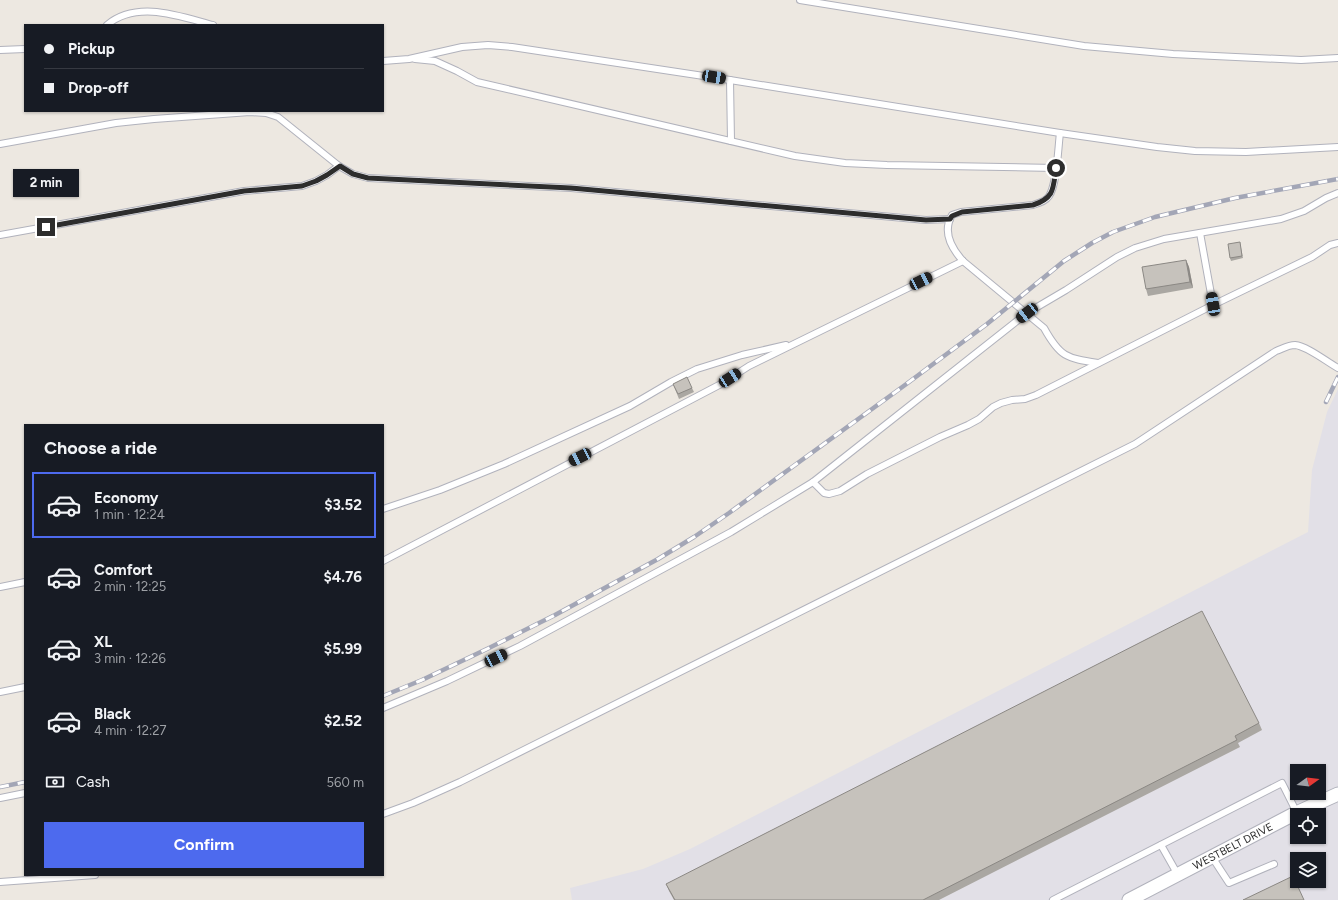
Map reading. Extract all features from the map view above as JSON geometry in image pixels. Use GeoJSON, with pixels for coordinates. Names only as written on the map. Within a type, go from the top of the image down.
{"type":"FeatureCollection","features":[{"type":"Feature","properties":{"kind":"street","name":"WESTBELT DRIVE"},"geometry":{"type":"LineString","coordinates":[[1309,808],[1338,794]]}},
{"type":"Feature","properties":{"kind":"street","name":"WESTBELT DRIVE"},"geometry":{"type":"LineString","coordinates":[[1129,900],[1290,817]]}},
{"type":"Feature","properties":{"kind":"lane"},"geometry":{"type":"LineString","coordinates":[[800,0],[1084,46],[1173,54],[1301,60],[1338,58]]}},
{"type":"Feature","properties":{"kind":"lane"},"geometry":{"type":"LineString","coordinates":[[108,24],[118,17],[132,12],[148,10],[164,11],[210,24]]}},
{"type":"Feature","properties":{"kind":"lane"},"geometry":{"type":"LineString","coordinates":[[384,61],[409,59],[462,47],[488,45],[512,47],[1157,147],[1194,151],[1246,152],[1338,147]]}},
{"type":"Feature","properties":{"kind":"lane"},"geometry":{"type":"LineString","coordinates":[[0,50],[24,49]]}},
{"type":"Feature","properties":{"kind":"lane"},"geometry":{"type":"LineString","coordinates":[[409,59],[435,62],[477,82],[795,156],[845,163],[887,166],[1056,168]]}},
{"type":"Feature","properties":{"kind":"lane"},"geometry":{"type":"LineString","coordinates":[[730,80],[731,141]]}},
{"type":"Feature","properties":{"kind":"lane"},"geometry":{"type":"LineString","coordinates":[[0,144],[116,123],[250,112],[266,113],[278,117],[340,166],[353,174],[368,178],[571,188],[926,220],[950,219]]}},
{"type":"Feature","properties":{"kind":"lane"},"geometry":{"type":"LineString","coordinates":[[1060,133],[1056,168],[1052,191],[1049,197],[1042,202],[1033,205],[962,212],[952,216],[948,224],[950,243],[953,250],[962,261],[1044,328],[1053,343],[1064,355],[1098,363]]}},
{"type":"Feature","properties":{"kind":"lane"},"geometry":{"type":"LineString","coordinates":[[0,235],[244,191],[302,186],[316,181],[340,166]]}},
{"type":"Feature","properties":{"kind":"lane"},"geometry":{"type":"LineString","coordinates":[[384,708],[447,681],[520,646],[731,532],[813,482],[1027,313],[1066,290],[1116,257],[1135,248],[1164,239],[1281,220],[1304,211],[1338,193]]}},
{"type":"Feature","properties":{"kind":"lane"},"geometry":{"type":"LineString","coordinates":[[1200,232],[1213,304]]}},
{"type":"Feature","properties":{"kind":"lane"},"geometry":{"type":"LineString","coordinates":[[813,482],[824,493],[834,493],[917,448],[968,425],[1001,403],[1025,399],[1036,395],[1213,304],[1312,257],[1330,245],[1338,243]]}},
{"type":"Feature","properties":{"kind":"lane"},"geometry":{"type":"LineString","coordinates":[[384,559],[721,384],[749,366],[962,261]]}},
{"type":"Feature","properties":{"kind":"lane"},"geometry":{"type":"LineString","coordinates":[[384,509],[440,490],[526,454],[630,406],[697,369],[742,355],[798,342]]}},
{"type":"Feature","properties":{"kind":"lane"},"geometry":{"type":"LineString","coordinates":[[384,814],[413,803],[460,782],[1135,444],[1276,351],[1287,346],[1295,345],[1304,347],[1338,368]]}},
{"type":"Feature","properties":{"kind":"lane"},"geometry":{"type":"LineString","coordinates":[[0,587],[24,582]]}},
{"type":"Feature","properties":{"kind":"lane"},"geometry":{"type":"LineString","coordinates":[[0,692],[24,687]]}},
{"type":"Feature","properties":{"kind":"lane"},"geometry":{"type":"LineString","coordinates":[[1053,900],[1282,783],[1295,808]]}},
{"type":"Feature","properties":{"kind":"lane"},"geometry":{"type":"LineString","coordinates":[[0,798],[24,793]]}},
{"type":"Feature","properties":{"kind":"lane"},"geometry":{"type":"LineString","coordinates":[[1161,845],[1178,875]]}},
{"type":"Feature","properties":{"kind":"lane"},"geometry":{"type":"LineString","coordinates":[[1212,857],[1229,883],[1274,864]]}},
{"type":"Feature","properties":{"kind":"lane"},"geometry":{"type":"LineString","coordinates":[[0,882],[81,876]]}},
{"type":"Feature","properties":{"kind":"shaded area"},"geometry":{"type":"Polygon","coordinates":[[[1338,389],[1338,900],[572,900],[570,888],[643,869],[690,849],[1308,532],[1312,470],[1327,412],[1338,389]]]}},
{"type":"Feature","properties":{"kind":"building"},"geometry":{"type":"Polygon","coordinates":[[[1240,242],[1242,256],[1230,258],[1228,244],[1240,242]]]}},
{"type":"Feature","properties":{"kind":"building"},"geometry":{"type":"Polygon","coordinates":[[[1186,260],[1190,282],[1146,289],[1142,267],[1186,260]]]}},
{"type":"Feature","properties":{"kind":"building"},"geometry":{"type":"Polygon","coordinates":[[[687,377],[692,388],[678,394],[673,384],[687,377]]]}},
{"type":"Feature","properties":{"kind":"building"},"geometry":{"type":"Polygon","coordinates":[[[1202,611],[1259,723],[1235,736],[1237,740],[923,900],[675,900],[666,884],[1202,611]]]}},
{"type":"Feature","properties":{"kind":"building"},"geometry":{"type":"Polygon","coordinates":[[[1290,877],[1290,888],[1298,888],[1304,900],[1243,900],[1290,877]]]}},
{"type":"Feature","properties":{"kind":"railway"},"geometry":{"type":"LineString","coordinates":[[384,696],[422,680],[555,615],[658,559],[694,537],[905,385],[987,324],[1064,261],[1092,243],[1113,232],[1155,217],[1235,198],[1338,179]]}},
{"type":"Feature","properties":{"kind":"railway"},"geometry":{"type":"LineString","coordinates":[[1326,402],[1338,377]]}},
{"type":"Feature","properties":{"kind":"railway"},"geometry":{"type":"LineString","coordinates":[[0,787],[24,782]]}},
{"type":"Feature","properties":{"kind":"route"},"geometry":{"type":"LineString","coordinates":[[46,227],[244,191],[302,186],[316,181],[340,166],[353,174],[368,178],[571,188],[926,220],[950,219],[952,216],[962,212],[1033,205],[1042,202],[1049,197],[1052,191],[1056,168]]}}]}
